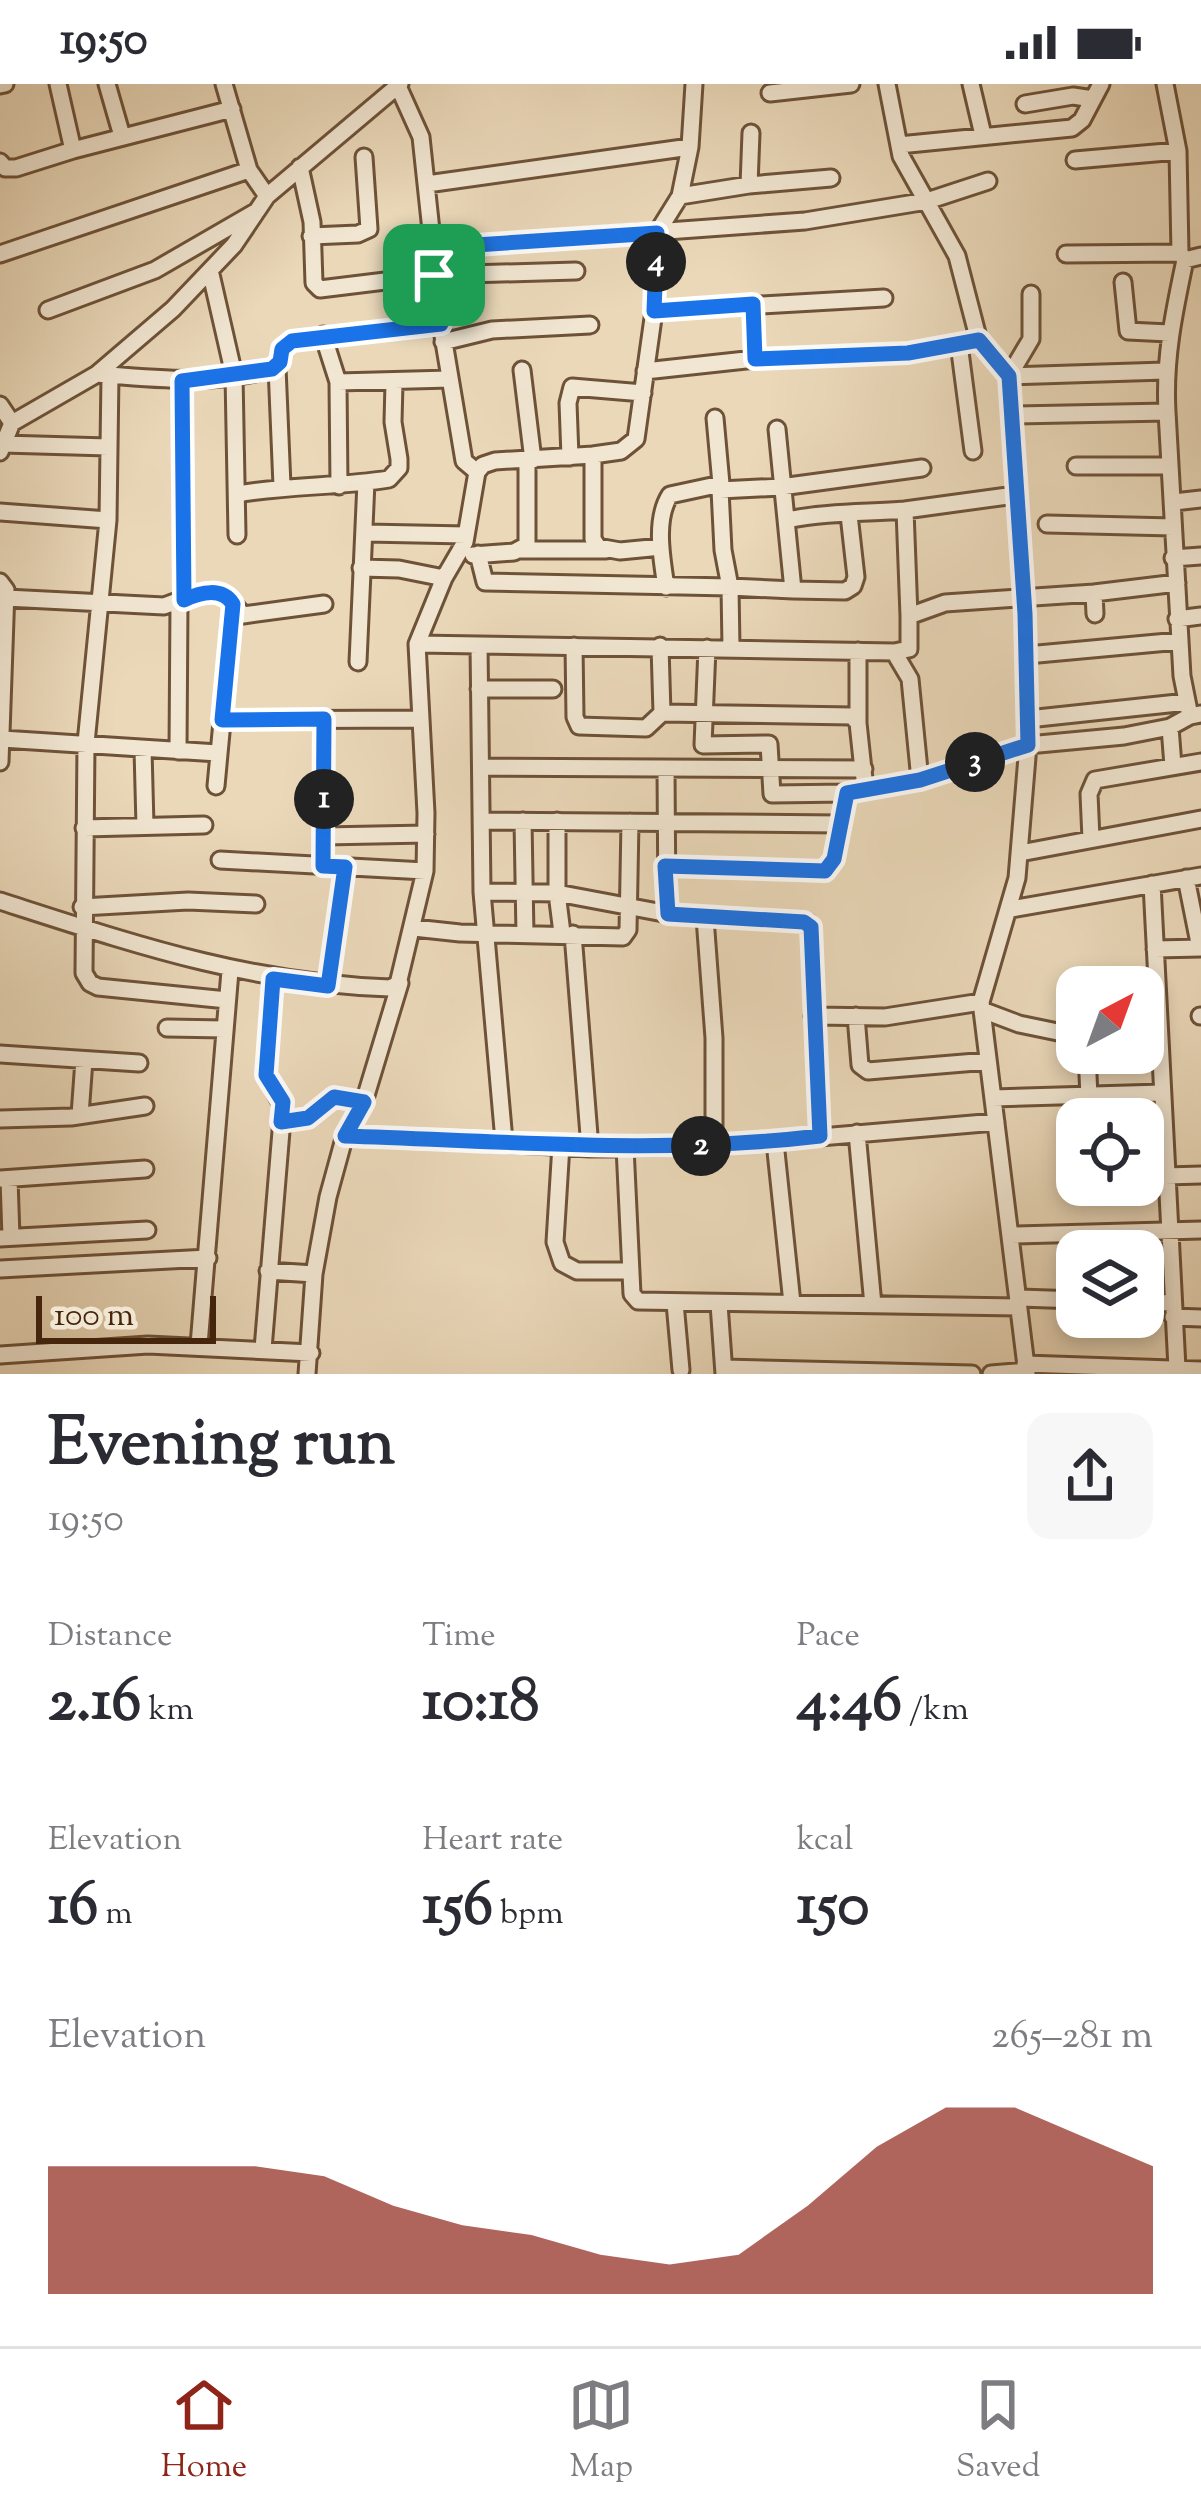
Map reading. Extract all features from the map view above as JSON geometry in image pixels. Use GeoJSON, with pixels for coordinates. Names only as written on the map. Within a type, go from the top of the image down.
{"type":"FeatureCollection","features":[{"type":"Feature","properties":{"kind":"street"},"geometry":{"type":"LineString","coordinates":[[58,84],[73,150]]}},
{"type":"Feature","properties":{"kind":"street"},"geometry":{"type":"LineString","coordinates":[[107,84],[122,136]]}},
{"type":"Feature","properties":{"kind":"street"},"geometry":{"type":"LineString","coordinates":[[224,84],[263,203]]}},
{"type":"Feature","properties":{"kind":"street"},"geometry":{"type":"LineString","coordinates":[[307,1374],[314,1274],[328,1197],[345,1136],[364,1102],[401,980],[424,871],[417,644],[466,535],[477,472],[483,465],[593,455],[631,447],[636,439],[654,311],[657,233],[680,196],[690,147],[694,84]]}},
{"type":"Feature","properties":{"kind":"street"},"geometry":{"type":"LineString","coordinates":[[770,93],[851,84]]}},
{"type":"Feature","properties":{"kind":"street"},"geometry":{"type":"LineString","coordinates":[[886,84],[899,145],[957,256],[979,340],[1009,376]]}},
{"type":"Feature","properties":{"kind":"street"},"geometry":{"type":"LineString","coordinates":[[971,84],[983,135]]}},
{"type":"Feature","properties":{"kind":"street"},"geometry":{"type":"LineString","coordinates":[[1165,84],[1178,152],[1188,256],[1165,371],[1177,620],[1182,676],[1193,710]]}},
{"type":"Feature","properties":{"kind":"street"},"geometry":{"type":"LineString","coordinates":[[108,447],[1,448],[12,423],[103,375],[210,270],[263,203],[399,85],[421,137],[443,342],[464,461],[477,472]]}},
{"type":"Feature","properties":{"kind":"street"},"geometry":{"type":"LineString","coordinates":[[899,145],[1072,128],[1082,120],[1097,92]]}},
{"type":"Feature","properties":{"kind":"street"},"geometry":{"type":"LineString","coordinates":[[1025,104],[1097,92]]}},
{"type":"Feature","properties":{"kind":"street"},"geometry":{"type":"LineString","coordinates":[[0,162],[5,168],[16,168],[232,109]]}},
{"type":"Feature","properties":{"kind":"street"},"geometry":{"type":"LineString","coordinates":[[749,184],[751,133]]}},
{"type":"Feature","properties":{"kind":"street"},"geometry":{"type":"LineString","coordinates":[[427,184],[690,147]]}},
{"type":"Feature","properties":{"kind":"street"},"geometry":{"type":"LineString","coordinates":[[1075,160],[1178,152]]}},
{"type":"Feature","properties":{"kind":"street"},"geometry":{"type":"LineString","coordinates":[[311,236],[369,229],[364,157]]}},
{"type":"Feature","properties":{"kind":"street"},"geometry":{"type":"LineString","coordinates":[[300,167],[314,283],[320,289],[434,275],[576,271]]}},
{"type":"Feature","properties":{"kind":"street"},"geometry":{"type":"LineString","coordinates":[[0,254],[250,170]]}},
{"type":"Feature","properties":{"kind":"street"},"geometry":{"type":"LineString","coordinates":[[680,196],[749,184],[831,178]]}},
{"type":"Feature","properties":{"kind":"street"},"geometry":{"type":"LineString","coordinates":[[430,248],[805,220],[927,201],[988,181]]}},
{"type":"Feature","properties":{"kind":"street"},"geometry":{"type":"LineString","coordinates":[[48,310],[155,270],[263,203]]}},
{"type":"Feature","properties":{"kind":"street"},"geometry":{"type":"LineString","coordinates":[[1066,254],[1188,256]]}},
{"type":"Feature","properties":{"kind":"street"},"geometry":{"type":"LineString","coordinates":[[210,270],[235,374],[237,535]]}},
{"type":"Feature","properties":{"kind":"street"},"geometry":{"type":"LineString","coordinates":[[1124,282],[1128,331],[1169,333]]}},
{"type":"Feature","properties":{"kind":"street"},"geometry":{"type":"LineString","coordinates":[[1026,1370],[982,1006],[1011,909],[1028,745],[1024,595],[1009,376],[1031,339],[1031,294]]}},
{"type":"Feature","properties":{"kind":"street"},"geometry":{"type":"LineString","coordinates":[[654,311],[884,298]]}},
{"type":"Feature","properties":{"kind":"street"},"geometry":{"type":"LineString","coordinates":[[753,304],[755,359]]}},
{"type":"Feature","properties":{"kind":"street"},"geometry":{"type":"LineString","coordinates":[[282,486],[277,367],[285,345],[323,335],[441,324]]}},
{"type":"Feature","properties":{"kind":"street"},"geometry":{"type":"LineString","coordinates":[[443,342],[492,330],[590,325]]}},
{"type":"Feature","properties":{"kind":"street"},"geometry":{"type":"LineString","coordinates":[[323,335],[338,382],[338,486]]}},
{"type":"Feature","properties":{"kind":"street"},"geometry":{"type":"LineString","coordinates":[[645,371],[755,359],[908,353],[979,340]]}},
{"type":"Feature","properties":{"kind":"street"},"geometry":{"type":"LineString","coordinates":[[958,344],[974,451]]}},
{"type":"Feature","properties":{"kind":"street"},"geometry":{"type":"LineString","coordinates":[[103,375],[182,381],[277,367]]}},
{"type":"Feature","properties":{"kind":"street"},"geometry":{"type":"LineString","coordinates":[[522,370],[530,460],[527,545],[522,550]]}},
{"type":"Feature","properties":{"kind":"street"},"geometry":{"type":"LineString","coordinates":[[1009,376],[1165,371]]}},
{"type":"Feature","properties":{"kind":"street"},"geometry":{"type":"LineString","coordinates":[[103,375],[108,520],[86,743],[84,973],[94,986],[227,1000]]}},
{"type":"Feature","properties":{"kind":"street"},"geometry":{"type":"LineString","coordinates":[[338,382],[450,379]]}},
{"type":"Feature","properties":{"kind":"street"},"geometry":{"type":"LineString","coordinates":[[178,751],[182,381]]}},
{"type":"Feature","properties":{"kind":"street"},"geometry":{"type":"LineString","coordinates":[[237,494],[389,479],[398,469],[394,382]]}},
{"type":"Feature","properties":{"kind":"street"},"geometry":{"type":"LineString","coordinates":[[570,457],[572,387],[643,393]]}},
{"type":"Feature","properties":{"kind":"street"},"geometry":{"type":"LineString","coordinates":[[0,405],[12,423]]}},
{"type":"Feature","properties":{"kind":"street"},"geometry":{"type":"LineString","coordinates":[[1012,415],[1167,412]]}},
{"type":"Feature","properties":{"kind":"street"},"geometry":{"type":"LineString","coordinates":[[715,418],[731,648]]}},
{"type":"Feature","properties":{"kind":"street"},"geometry":{"type":"LineString","coordinates":[[777,429],[793,590]]}},
{"type":"Feature","properties":{"kind":"street"},"geometry":{"type":"LineString","coordinates":[[593,455],[593,538],[606,550]]}},
{"type":"Feature","properties":{"kind":"street"},"geometry":{"type":"LineString","coordinates":[[1076,466],[1170,466]]}},
{"type":"Feature","properties":{"kind":"street"},"geometry":{"type":"LineString","coordinates":[[666,587],[661,547],[664,503],[670,495],[720,487],[781,487],[922,468]]}},
{"type":"Feature","properties":{"kind":"street"},"geometry":{"type":"LineString","coordinates":[[358,662],[367,482]]}},
{"type":"Feature","properties":{"kind":"street"},"geometry":{"type":"LineString","coordinates":[[787,520],[1016,495]]}},
{"type":"Feature","properties":{"kind":"street"},"geometry":{"type":"LineString","coordinates":[[1174,502],[1201,499]]}},
{"type":"Feature","properties":{"kind":"street"},"geometry":{"type":"LineString","coordinates":[[417,644],[909,649],[905,510]]}},
{"type":"Feature","properties":{"kind":"street"},"geometry":{"type":"LineString","coordinates":[[0,512],[108,520]]}},
{"type":"Feature","properties":{"kind":"street"},"geometry":{"type":"LineString","coordinates":[[478,554],[485,582],[844,591],[856,577],[849,515]]}},
{"type":"Feature","properties":{"kind":"street"},"geometry":{"type":"LineString","coordinates":[[1047,524],[1173,527]]}},
{"type":"Feature","properties":{"kind":"street"},"geometry":{"type":"LineString","coordinates":[[366,533],[466,535]]}},
{"type":"Feature","properties":{"kind":"street"},"geometry":{"type":"LineString","coordinates":[[458,556],[661,547]]}},
{"type":"Feature","properties":{"kind":"street"},"geometry":{"type":"LineString","coordinates":[[1173,558],[1201,556]]}},
{"type":"Feature","properties":{"kind":"street"},"geometry":{"type":"LineString","coordinates":[[361,568],[444,578]]}},
{"type":"Feature","properties":{"kind":"street"},"geometry":{"type":"LineString","coordinates":[[909,616],[945,603],[1177,583]]}},
{"type":"Feature","properties":{"kind":"street"},"geometry":{"type":"LineString","coordinates":[[0,762],[3,590],[100,605],[182,601],[215,593],[228,597],[243,615],[325,604]]}},
{"type":"Feature","properties":{"kind":"street"},"geometry":{"type":"LineString","coordinates":[[1094,593],[1095,614]]}},
{"type":"Feature","properties":{"kind":"street"},"geometry":{"type":"LineString","coordinates":[[216,786],[233,604]]}},
{"type":"Feature","properties":{"kind":"street"},"geometry":{"type":"LineString","coordinates":[[1177,620],[1201,616]]}},
{"type":"Feature","properties":{"kind":"street"},"geometry":{"type":"LineString","coordinates":[[1027,655],[1179,641]]}},
{"type":"Feature","properties":{"kind":"street"},"geometry":{"type":"LineString","coordinates":[[479,645],[482,892],[504,1141]]}},
{"type":"Feature","properties":{"kind":"street"},"geometry":{"type":"LineString","coordinates":[[574,646],[579,726],[646,728],[662,713],[704,711],[842,715],[858,723]]}},
{"type":"Feature","properties":{"kind":"street"},"geometry":{"type":"LineString","coordinates":[[660,646],[662,713]]}},
{"type":"Feature","properties":{"kind":"street"},"geometry":{"type":"LineString","coordinates":[[707,648],[703,745],[769,744],[772,794],[847,793],[920,780],[1028,745],[1170,727],[1193,710]]}},
{"type":"Feature","properties":{"kind":"street"},"geometry":{"type":"LineString","coordinates":[[858,651],[858,723],[864,779],[871,789]]}},
{"type":"Feature","properties":{"kind":"street"},"geometry":{"type":"LineString","coordinates":[[894,652],[910,679],[920,780]]}},
{"type":"Feature","properties":{"kind":"street"},"geometry":{"type":"LineString","coordinates":[[1182,676],[1201,675]]}},
{"type":"Feature","properties":{"kind":"street"},"geometry":{"type":"LineString","coordinates":[[479,689],[553,689]]}},
{"type":"Feature","properties":{"kind":"street"},"geometry":{"type":"LineString","coordinates":[[1028,719],[1193,710]]}},
{"type":"Feature","properties":{"kind":"street"},"geometry":{"type":"LineString","coordinates":[[222,720],[420,718]]}},
{"type":"Feature","properties":{"kind":"street"},"geometry":{"type":"LineString","coordinates":[[323,866],[324,719]]}},
{"type":"Feature","properties":{"kind":"street"},"geometry":{"type":"LineString","coordinates":[[1170,727],[1173,766]]}},
{"type":"Feature","properties":{"kind":"street"},"geometry":{"type":"LineString","coordinates":[[2,739],[218,753]]}},
{"type":"Feature","properties":{"kind":"street"},"geometry":{"type":"LineString","coordinates":[[143,749],[145,826]]}},
{"type":"Feature","properties":{"kind":"street"},"geometry":{"type":"LineString","coordinates":[[1091,839],[1089,794],[1095,780],[1201,761]]}},
{"type":"Feature","properties":{"kind":"street"},"geometry":{"type":"LineString","coordinates":[[481,766],[864,770]]}},
{"type":"Feature","properties":{"kind":"street"},"geometry":{"type":"LineString","coordinates":[[666,769],[668,914]]}},
{"type":"Feature","properties":{"kind":"street"},"geometry":{"type":"LineString","coordinates":[[665,866],[825,871],[834,859],[847,793]]}},
{"type":"Feature","properties":{"kind":"street"},"geometry":{"type":"LineString","coordinates":[[1020,853],[1201,819]]}},
{"type":"Feature","properties":{"kind":"street"},"geometry":{"type":"LineString","coordinates":[[482,821],[841,824]]}},
{"type":"Feature","properties":{"kind":"street"},"geometry":{"type":"LineString","coordinates":[[523,821],[525,935]]}},
{"type":"Feature","properties":{"kind":"street"},"geometry":{"type":"LineString","coordinates":[[557,821],[557,893],[567,934],[590,1148]]}},
{"type":"Feature","properties":{"kind":"street"},"geometry":{"type":"LineString","coordinates":[[414,928],[626,936],[630,822]]}},
{"type":"Feature","properties":{"kind":"street"},"geometry":{"type":"LineString","coordinates":[[84,827],[204,825]]}},
{"type":"Feature","properties":{"kind":"street"},"geometry":{"type":"LineString","coordinates":[[324,836],[426,834]]}},
{"type":"Feature","properties":{"kind":"street"},"geometry":{"type":"LineString","coordinates":[[220,860],[424,871]]}},
{"type":"Feature","properties":{"kind":"street"},"geometry":{"type":"LineString","coordinates":[[328,986],[345,867]]}},
{"type":"Feature","properties":{"kind":"street"},"geometry":{"type":"LineString","coordinates":[[1011,909],[1194,877],[1200,948],[1155,949]]}},
{"type":"Feature","properties":{"kind":"street"},"geometry":{"type":"LineString","coordinates":[[1152,884],[1154,966]]}},
{"type":"Feature","properties":{"kind":"street"},"geometry":{"type":"LineString","coordinates":[[482,892],[557,893],[668,914],[808,923],[820,1136]]}},
{"type":"Feature","properties":{"kind":"street"},"geometry":{"type":"LineString","coordinates":[[0,902],[230,971],[328,986],[390,988],[401,980]]}},
{"type":"Feature","properties":{"kind":"street"},"geometry":{"type":"LineString","coordinates":[[82,907],[256,904]]}},
{"type":"Feature","properties":{"kind":"street"},"geometry":{"type":"LineString","coordinates":[[705,918],[714,1038],[714,1146]]}},
{"type":"Feature","properties":{"kind":"street"},"geometry":{"type":"LineString","coordinates":[[199,1345],[230,971]]}},
{"type":"Feature","properties":{"kind":"street"},"geometry":{"type":"LineString","coordinates":[[263,1349],[283,1102],[266,1075],[273,979]]}},
{"type":"Feature","properties":{"kind":"street"},"geometry":{"type":"LineString","coordinates":[[813,1016],[982,1006],[1019,1024],[1056,1032]]}},
{"type":"Feature","properties":{"kind":"street"},"geometry":{"type":"LineString","coordinates":[[856,1016],[860,1064],[868,1071],[988,1061]]}},
{"type":"Feature","properties":{"kind":"street"},"geometry":{"type":"LineString","coordinates":[[167,1028],[225,1029]]}},
{"type":"Feature","properties":{"kind":"street"},"geometry":{"type":"LineString","coordinates":[[0,1054],[139,1063]]}},
{"type":"Feature","properties":{"kind":"street"},"geometry":{"type":"LineString","coordinates":[[80,1115],[84,1060]]}},
{"type":"Feature","properties":{"kind":"street"},"geometry":{"type":"LineString","coordinates":[[1088,1074],[1089,1098]]}},
{"type":"Feature","properties":{"kind":"street"},"geometry":{"type":"LineString","coordinates":[[991,1374],[1188,1370],[1172,1310],[1158,1074]]}},
{"type":"Feature","properties":{"kind":"street"},"geometry":{"type":"LineString","coordinates":[[993,1098],[1162,1093]]}},
{"type":"Feature","properties":{"kind":"street"},"geometry":{"type":"LineString","coordinates":[[281,1122],[308,1118],[334,1097],[364,1102]]}},
{"type":"Feature","properties":{"kind":"street"},"geometry":{"type":"LineString","coordinates":[[0,1119],[145,1106]]}},
{"type":"Feature","properties":{"kind":"street"},"geometry":{"type":"LineString","coordinates":[[345,1136],[625,1148],[775,1142],[996,1122]]}},
{"type":"Feature","properties":{"kind":"street"},"geometry":{"type":"LineString","coordinates":[[857,1133],[872,1305]]}},
{"type":"Feature","properties":{"kind":"street"},"geometry":{"type":"LineString","coordinates":[[775,1142],[793,1303]]}},
{"type":"Feature","properties":{"kind":"street"},"geometry":{"type":"LineString","coordinates":[[561,1145],[555,1243],[562,1263],[577,1271],[631,1271]]}},
{"type":"Feature","properties":{"kind":"street"},"geometry":{"type":"LineString","coordinates":[[625,1148],[634,1299],[675,1304],[872,1305],[1056,1301]]}},
{"type":"Feature","properties":{"kind":"street"},"geometry":{"type":"LineString","coordinates":[[145,1169],[4,1179],[6,1238],[147,1230]]}},
{"type":"Feature","properties":{"kind":"street"},"geometry":{"type":"LineString","coordinates":[[1166,1176],[1201,1175]]}},
{"type":"Feature","properties":{"kind":"street"},"geometry":{"type":"LineString","coordinates":[[1164,1231],[1201,1230]]}},
{"type":"Feature","properties":{"kind":"street"},"geometry":{"type":"LineString","coordinates":[[1012,1235],[1056,1234]]}},
{"type":"Feature","properties":{"kind":"street"},"geometry":{"type":"LineString","coordinates":[[0,1269],[208,1258]]}},
{"type":"Feature","properties":{"kind":"street"},"geometry":{"type":"LineString","coordinates":[[268,1270],[314,1274]]}},
{"type":"Feature","properties":{"kind":"street"},"geometry":{"type":"LineString","coordinates":[[675,1304],[682,1370]]}},
{"type":"Feature","properties":{"kind":"street"},"geometry":{"type":"LineString","coordinates":[[719,1304],[724,1371],[972,1374]]}},
{"type":"Feature","properties":{"kind":"street"},"geometry":{"type":"LineString","coordinates":[[1164,1308],[1201,1318]]}},
{"type":"Feature","properties":{"kind":"street"},"geometry":{"type":"LineString","coordinates":[[0,1355],[199,1345],[311,1353]]}},
{"type":"Feature","properties":{"kind":"route"},"geometry":{"type":"LineString","coordinates":[[657,233],[654,311],[753,304],[755,359],[908,353],[979,340],[1009,376],[1025,614],[1028,745],[920,780],[847,793],[834,859],[825,871],[665,866],[668,914],[804,922],[811,927],[820,1136],[714,1146],[590,1148],[345,1136],[364,1102],[338,1097],[328,1099],[308,1118],[281,1122],[283,1102],[266,1075],[273,979],[328,986],[345,867],[323,866],[324,719],[222,720],[233,604],[215,593],[184,600],[182,381],[272,369],[292,341],[441,324],[434,275],[430,248],[657,233]]}}]}
